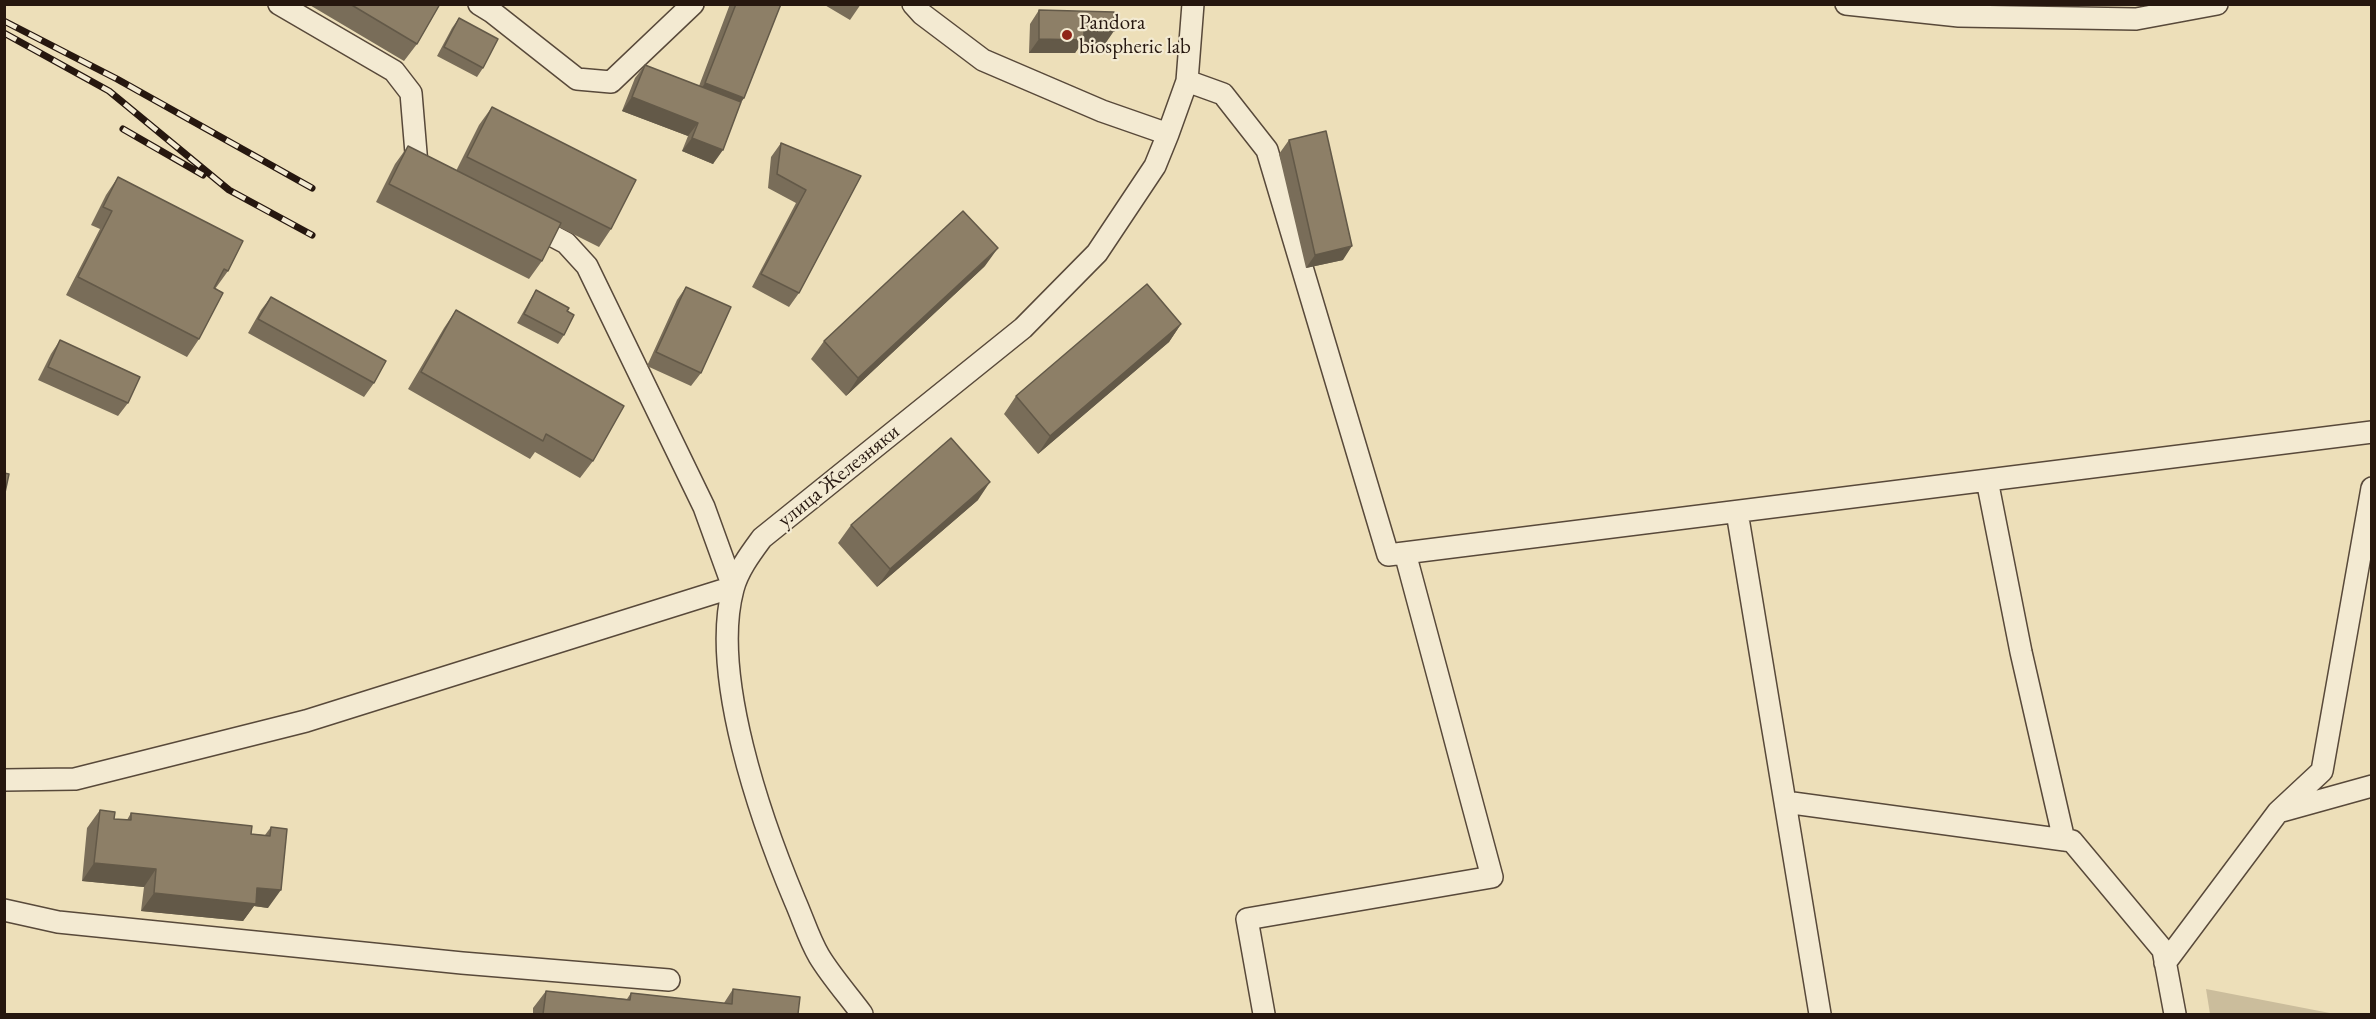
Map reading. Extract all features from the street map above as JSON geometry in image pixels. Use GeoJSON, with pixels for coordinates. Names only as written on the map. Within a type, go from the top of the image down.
{"type":"FeatureCollection","features":[{"type":"Feature","properties":{"kind":"street"},"geometry":{"type":"LineString","coordinates":[[279,4],[394,71],[411,93],[417,165],[447,180]]}},
{"type":"Feature","properties":{"kind":"street"},"geometry":{"type":"LineString","coordinates":[[479,4],[577,79],[611,82],[693,4]]}},
{"type":"Feature","properties":{"kind":"street"},"geometry":{"type":"LineString","coordinates":[[913,4],[922,14],[983,60],[1102,111],[1168,134]]}},
{"type":"Feature","properties":{"kind":"street","name":"улица Железняки"},"geometry":{"type":"LineString","coordinates":[[862,1014],[818,954],[787,881],[762,810],[739,733],[728,668],[727,629],[733,587],[746,561],[762,538],[1023,328],[1097,253],[1155,166],[1168,134],[1187,81],[1193,4]]}},
{"type":"Feature","properties":{"kind":"street"},"geometry":{"type":"LineString","coordinates":[[1846,4],[1959,16],[2136,19],[2217,4]]}},
{"type":"Feature","properties":{"kind":"street"},"geometry":{"type":"LineString","coordinates":[[1187,81],[1223,94],[1267,150],[1388,555],[2372,432]]}},
{"type":"Feature","properties":{"kind":"street"},"geometry":{"type":"LineString","coordinates":[[4,780],[75,779],[306,721],[733,587],[705,507],[587,266],[566,243],[516,217]]}},
{"type":"Feature","properties":{"kind":"street"},"geometry":{"type":"LineString","coordinates":[[1987,480],[2021,652],[2064,840]]}},
{"type":"Feature","properties":{"kind":"street"},"geometry":{"type":"LineString","coordinates":[[2165,963],[2278,812],[2322,771],[2372,488]]}},
{"type":"Feature","properties":{"kind":"street"},"geometry":{"type":"LineString","coordinates":[[1737,512],[1820,1014]]}},
{"type":"Feature","properties":{"kind":"street"},"geometry":{"type":"LineString","coordinates":[[1264,1014],[1247,919],[1492,877],[1405,553]]}},
{"type":"Feature","properties":{"kind":"street"},"geometry":{"type":"LineString","coordinates":[[2278,812],[2372,786]]}},
{"type":"Feature","properties":{"kind":"street"},"geometry":{"type":"LineString","coordinates":[[1785,802],[2072,841],[2163,950],[2175,1014]]}},
{"type":"Feature","properties":{"kind":"street"},"geometry":{"type":"LineString","coordinates":[[4,910],[58,922],[462,963],[669,980]]}},
{"type":"Feature","properties":{"kind":"shaded area"},"geometry":{"type":"Polygon","coordinates":[[[2206,989],[2335,1014],[2210,1014],[2206,989]]]}},
{"type":"Feature","properties":{"kind":"building"},"geometry":{"type":"Polygon","coordinates":[[[350,4],[440,4],[417,44],[350,4]]]}},
{"type":"Feature","properties":{"kind":"building"},"geometry":{"type":"Polygon","coordinates":[[[736,4],[781,4],[744,98],[705,83],[736,4]]]}},
{"type":"Feature","properties":{"kind":"building"},"geometry":{"type":"Polygon","coordinates":[[[1039,10],[1114,12],[1114,31],[1084,30],[1084,40],[1039,39],[1039,10]]]}},
{"type":"Feature","properties":{"kind":"building"},"geometry":{"type":"Polygon","coordinates":[[[459,18],[498,39],[483,68],[444,47],[459,18]]]}},
{"type":"Feature","properties":{"kind":"building"},"geometry":{"type":"Polygon","coordinates":[[[645,65],[741,102],[723,150],[692,138],[698,123],[632,97],[645,65]]]}},
{"type":"Feature","properties":{"kind":"building"},"geometry":{"type":"Polygon","coordinates":[[[492,107],[636,180],[611,229],[467,157],[492,107]]]}},
{"type":"Feature","properties":{"kind":"building"},"geometry":{"type":"Polygon","coordinates":[[[1326,131],[1352,246],[1315,255],[1289,140],[1326,131]]]}},
{"type":"Feature","properties":{"kind":"building"},"geometry":{"type":"Polygon","coordinates":[[[781,143],[861,176],[799,293],[761,274],[806,190],[777,174],[781,143]]]}},
{"type":"Feature","properties":{"kind":"building"},"geometry":{"type":"Polygon","coordinates":[[[408,146],[561,223],[542,261],[389,184],[408,146]]]}},
{"type":"Feature","properties":{"kind":"building"},"geometry":{"type":"Polygon","coordinates":[[[118,177],[243,241],[228,271],[224,269],[214,288],[223,293],[199,339],[78,277],[112,211],[103,207],[118,177]]]}},
{"type":"Feature","properties":{"kind":"building"},"geometry":{"type":"Polygon","coordinates":[[[963,211],[998,248],[858,378],[824,341],[963,211]]]}},
{"type":"Feature","properties":{"kind":"building"},"geometry":{"type":"Polygon","coordinates":[[[1147,284],[1181,324],[1050,436],[1016,396],[1147,284]]]}},
{"type":"Feature","properties":{"kind":"building"},"geometry":{"type":"Polygon","coordinates":[[[686,287],[731,307],[701,373],[656,352],[686,287]]]}},
{"type":"Feature","properties":{"kind":"building"},"geometry":{"type":"Polygon","coordinates":[[[536,290],[569,308],[567,311],[574,315],[564,335],[524,314],[536,290]]]}},
{"type":"Feature","properties":{"kind":"building"},"geometry":{"type":"Polygon","coordinates":[[[271,297],[386,361],[374,383],[258,319],[271,297]]]}},
{"type":"Feature","properties":{"kind":"building"},"geometry":{"type":"Polygon","coordinates":[[[456,310],[624,406],[593,461],[546,434],[543,441],[421,372],[456,310]]]}},
{"type":"Feature","properties":{"kind":"building"},"geometry":{"type":"Polygon","coordinates":[[[60,340],[140,377],[128,403],[48,367],[60,340]]]}},
{"type":"Feature","properties":{"kind":"building"},"geometry":{"type":"Polygon","coordinates":[[[951,438],[990,482],[890,569],[851,525],[951,438]]]}},
{"type":"Feature","properties":{"kind":"building"},"geometry":{"type":"Polygon","coordinates":[[[4,473],[9,474],[4,497],[4,473]]]}},
{"type":"Feature","properties":{"kind":"building"},"geometry":{"type":"Polygon","coordinates":[[[100,810],[115,812],[114,819],[131,820],[131,813],[252,826],[251,834],[270,836],[271,827],[287,829],[281,890],[257,888],[256,904],[154,893],[156,869],[94,863],[100,810]]]}},
{"type":"Feature","properties":{"kind":"building"},"geometry":{"type":"Polygon","coordinates":[[[733,989],[800,997],[798,1014],[543,1014],[546,991],[630,1000],[631,993],[732,1004],[733,989]]]}},
{"type":"Feature","properties":{"kind":"railway"},"geometry":{"type":"LineString","coordinates":[[4,21],[117,79],[312,188]]}},
{"type":"Feature","properties":{"kind":"railway"},"geometry":{"type":"LineString","coordinates":[[4,33],[109,91],[229,190],[312,235]]}},
{"type":"Feature","properties":{"kind":"railway"},"geometry":{"type":"LineString","coordinates":[[123,129],[203,175]]}},
{"type":"Feature","properties":{"kind":"place","name":"Pandora biospheric lab"},"geometry":{"type":"Point","coordinates":[1067,35]}}]}
